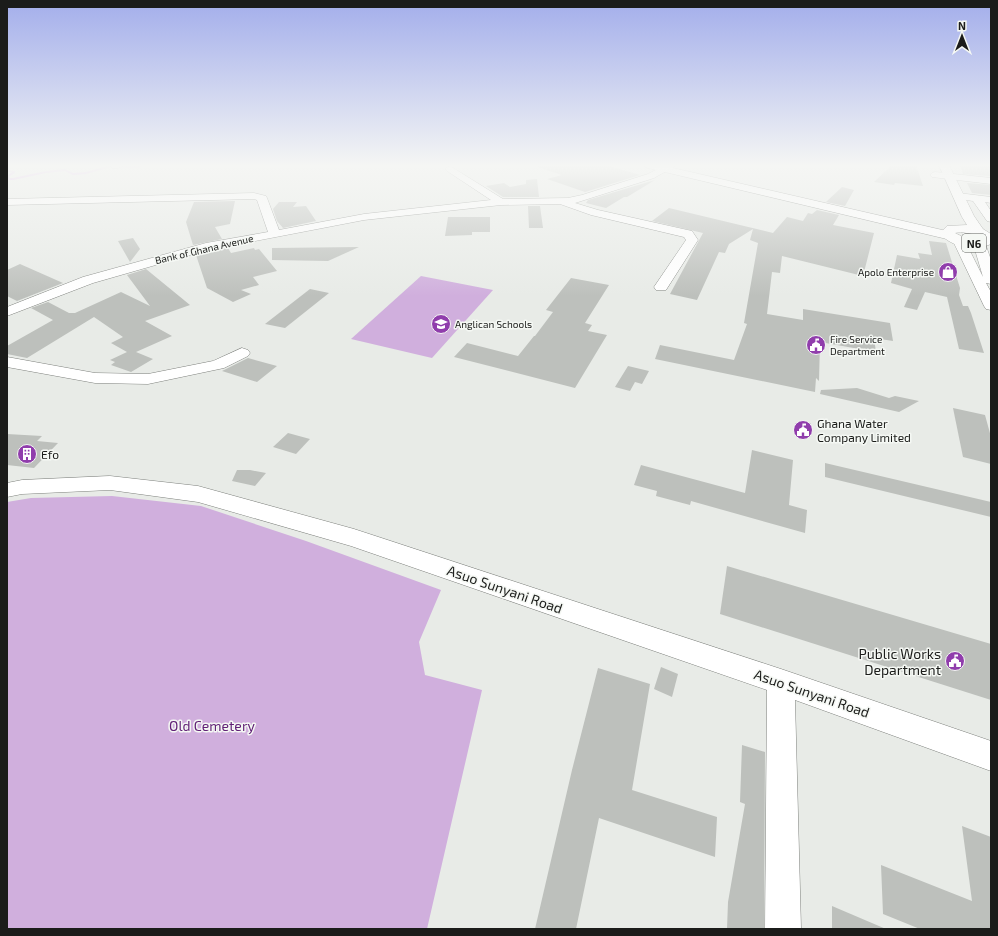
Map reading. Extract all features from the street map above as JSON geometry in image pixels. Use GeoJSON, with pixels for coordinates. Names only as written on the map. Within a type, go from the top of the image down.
{"type":"FeatureCollection","features":[{"type":"Feature","properties":{"kind":"main road","name":"N6"},"geometry":{"type":"LineString","coordinates":[[851,209],[985,239]]}},
{"type":"Feature","properties":{"kind":"main road"},"geometry":{"type":"LineString","coordinates":[[964,209],[968,217],[985,239]]}},
{"type":"Feature","properties":{"kind":"main road"},"geometry":{"type":"LineString","coordinates":[[951,215],[954,233]]}},
{"type":"Feature","properties":{"kind":"street"},"geometry":{"type":"LineString","coordinates":[[266,209],[275,234]]}},
{"type":"Feature","properties":{"kind":"street","name":"Bank of Ghana Avenue"},"geometry":{"type":"LineString","coordinates":[[7,312],[88,280],[206,247],[364,216],[436,209]]}},
{"type":"Feature","properties":{"kind":"street"},"geometry":{"type":"LineString","coordinates":[[581,209],[688,234],[692,240],[661,287]]}},
{"type":"Feature","properties":{"kind":"street"},"geometry":{"type":"LineString","coordinates":[[984,209],[991,219]]}},
{"type":"Feature","properties":{"kind":"street"},"geometry":{"type":"LineString","coordinates":[[954,233],[991,306]]}},
{"type":"Feature","properties":{"kind":"street"},"geometry":{"type":"LineString","coordinates":[[985,239],[991,280]]}},
{"type":"Feature","properties":{"kind":"street"},"geometry":{"type":"LineString","coordinates":[[7,362],[96,378],[148,379],[218,365],[242,353]]}},
{"type":"Feature","properties":{"kind":"street","name":"Asuo Sunyani Road"},"geometry":{"type":"LineString","coordinates":[[7,490],[22,487],[110,482],[198,494],[354,538],[781,682],[991,756]]}},
{"type":"Feature","properties":{"kind":"street"},"geometry":{"type":"LineString","coordinates":[[781,682],[783,929]]}},
{"type":"Feature","properties":{"kind":"green space"},"geometry":{"type":"Polygon","coordinates":[[[421,276],[493,290],[432,358],[351,339],[421,276]]]}},
{"type":"Feature","properties":{"kind":"green space","name":"Old Cemetery"},"geometry":{"type":"Polygon","coordinates":[[[112,496],[201,506],[306,541],[441,590],[419,642],[425,675],[482,690],[427,929],[7,929],[7,502],[31,498],[112,496]]]}},
{"type":"Feature","properties":{"kind":"building"},"geometry":{"type":"Polygon","coordinates":[[[191,209],[233,209],[230,224],[215,227],[222,239],[193,245],[186,222],[191,209]]]}},
{"type":"Feature","properties":{"kind":"building"},"geometry":{"type":"Polygon","coordinates":[[[273,209],[308,209],[316,221],[283,228],[277,221],[273,209]]]}},
{"type":"Feature","properties":{"kind":"building"},"geometry":{"type":"Polygon","coordinates":[[[528,209],[540,209],[543,228],[529,228],[528,209]]]}},
{"type":"Feature","properties":{"kind":"building"},"geometry":{"type":"Polygon","coordinates":[[[668,209],[672,209],[773,233],[787,217],[803,221],[808,213],[812,214],[817,210],[839,215],[833,225],[874,233],[863,276],[782,256],[780,273],[772,272],[767,314],[803,320],[803,309],[890,323],[893,341],[874,338],[876,352],[820,342],[819,381],[816,378],[815,392],[655,359],[660,345],[734,360],[747,324],[744,323],[758,243],[750,240],[753,229],[729,244],[725,253],[719,252],[697,300],[670,294],[703,233],[652,221],[668,209]]]}},
{"type":"Feature","properties":{"kind":"building"},"geometry":{"type":"Polygon","coordinates":[[[448,217],[490,217],[490,232],[472,232],[472,235],[445,236],[448,217]]]}},
{"type":"Feature","properties":{"kind":"building"},"geometry":{"type":"Polygon","coordinates":[[[133,238],[140,249],[130,262],[118,241],[133,238]]]}},
{"type":"Feature","properties":{"kind":"building"},"geometry":{"type":"Polygon","coordinates":[[[929,241],[946,243],[960,288],[959,295],[963,306],[968,306],[984,353],[959,349],[947,297],[925,292],[917,310],[904,307],[912,289],[891,283],[897,255],[920,259],[918,253],[932,255],[929,241]]]}},
{"type":"Feature","properties":{"kind":"building"},"geometry":{"type":"Polygon","coordinates":[[[359,247],[328,261],[272,260],[272,248],[359,247]]]}},
{"type":"Feature","properties":{"kind":"building"},"geometry":{"type":"Polygon","coordinates":[[[228,248],[231,253],[254,248],[255,250],[259,249],[277,271],[253,277],[259,285],[241,290],[251,294],[233,302],[207,288],[196,255],[228,248]]]}},
{"type":"Feature","properties":{"kind":"building"},"geometry":{"type":"Polygon","coordinates":[[[20,264],[63,283],[17,301],[7,296],[7,270],[20,264]]]}},
{"type":"Feature","properties":{"kind":"building"},"geometry":{"type":"Polygon","coordinates":[[[146,269],[190,305],[145,321],[172,336],[136,352],[153,359],[131,372],[111,365],[115,362],[110,360],[127,352],[111,343],[123,337],[94,317],[27,358],[7,354],[7,346],[53,320],[31,308],[48,302],[69,313],[75,313],[121,292],[150,306],[127,275],[146,269]]]}},
{"type":"Feature","properties":{"kind":"building"},"geometry":{"type":"Polygon","coordinates":[[[571,278],[609,285],[585,323],[592,325],[588,331],[607,335],[575,388],[454,357],[467,343],[518,356],[553,312],[546,310],[571,278]]]}},
{"type":"Feature","properties":{"kind":"building"},"geometry":{"type":"Polygon","coordinates":[[[310,289],[329,293],[285,328],[265,324],[310,289]]]}},
{"type":"Feature","properties":{"kind":"building"},"geometry":{"type":"Polygon","coordinates":[[[248,358],[277,366],[257,382],[222,371],[248,358]]]}},
{"type":"Feature","properties":{"kind":"building"},"geometry":{"type":"Polygon","coordinates":[[[628,366],[649,371],[642,384],[635,382],[630,391],[615,387],[628,366]]]}},
{"type":"Feature","properties":{"kind":"building"},"geometry":{"type":"Polygon","coordinates":[[[857,388],[889,398],[895,396],[919,401],[899,412],[820,394],[821,390],[857,388]]]}},
{"type":"Feature","properties":{"kind":"building"},"geometry":{"type":"Polygon","coordinates":[[[953,408],[985,415],[991,437],[991,464],[963,457],[953,408]]]}},
{"type":"Feature","properties":{"kind":"building"},"geometry":{"type":"Polygon","coordinates":[[[288,433],[310,439],[296,454],[273,447],[288,433]]]}},
{"type":"Feature","properties":{"kind":"building","name":"Efo"},"geometry":{"type":"Polygon","coordinates":[[[7,434],[42,436],[37,441],[58,443],[34,468],[7,465],[7,434]]]}},
{"type":"Feature","properties":{"kind":"building"},"geometry":{"type":"Polygon","coordinates":[[[752,450],[793,460],[789,505],[807,510],[805,533],[691,501],[690,505],[656,496],[657,491],[634,485],[641,465],[745,493],[752,450]]]}},
{"type":"Feature","properties":{"kind":"building"},"geometry":{"type":"Polygon","coordinates":[[[825,463],[991,502],[991,517],[825,477],[825,463]]]}},
{"type":"Feature","properties":{"kind":"building"},"geometry":{"type":"Polygon","coordinates":[[[237,470],[250,470],[266,473],[255,486],[232,481],[237,470]]]}},
{"type":"Feature","properties":{"kind":"building"},"geometry":{"type":"Polygon","coordinates":[[[727,566],[991,644],[991,700],[720,614],[727,566]]]}},
{"type":"Feature","properties":{"kind":"building"},"geometry":{"type":"Polygon","coordinates":[[[661,667],[678,674],[672,697],[654,689],[661,667]]]}},
{"type":"Feature","properties":{"kind":"building"},"geometry":{"type":"Polygon","coordinates":[[[598,668],[650,684],[632,790],[717,817],[715,857],[599,818],[576,929],[535,929],[572,770],[598,668]]]}},
{"type":"Feature","properties":{"kind":"building"},"geometry":{"type":"Polygon","coordinates":[[[742,745],[765,752],[764,929],[727,929],[728,902],[745,804],[740,802],[742,745]]]}},
{"type":"Feature","properties":{"kind":"building"},"geometry":{"type":"Polygon","coordinates":[[[962,826],[991,837],[991,929],[920,929],[883,914],[881,865],[972,901],[962,826]]]}},
{"type":"Feature","properties":{"kind":"building"},"geometry":{"type":"Polygon","coordinates":[[[832,906],[886,929],[832,929],[832,906]]]}},
{"type":"Feature","properties":{"kind":"place","name":"Apolo Enterprise"},"geometry":{"type":"Point","coordinates":[948,272]}},
{"type":"Feature","properties":{"kind":"place","name":"Anglican Schools"},"geometry":{"type":"Point","coordinates":[441,324]}},
{"type":"Feature","properties":{"kind":"place","name":"Fire Service Department"},"geometry":{"type":"Point","coordinates":[816,345]}},
{"type":"Feature","properties":{"kind":"place","name":"Ghana Water Company Limited"},"geometry":{"type":"Point","coordinates":[803,430]}},
{"type":"Feature","properties":{"kind":"place","name":"Efo"},"geometry":{"type":"Point","coordinates":[27,454]}},
{"type":"Feature","properties":{"kind":"place","name":"Public Works Department"},"geometry":{"type":"Point","coordinates":[955,661]}}]}
